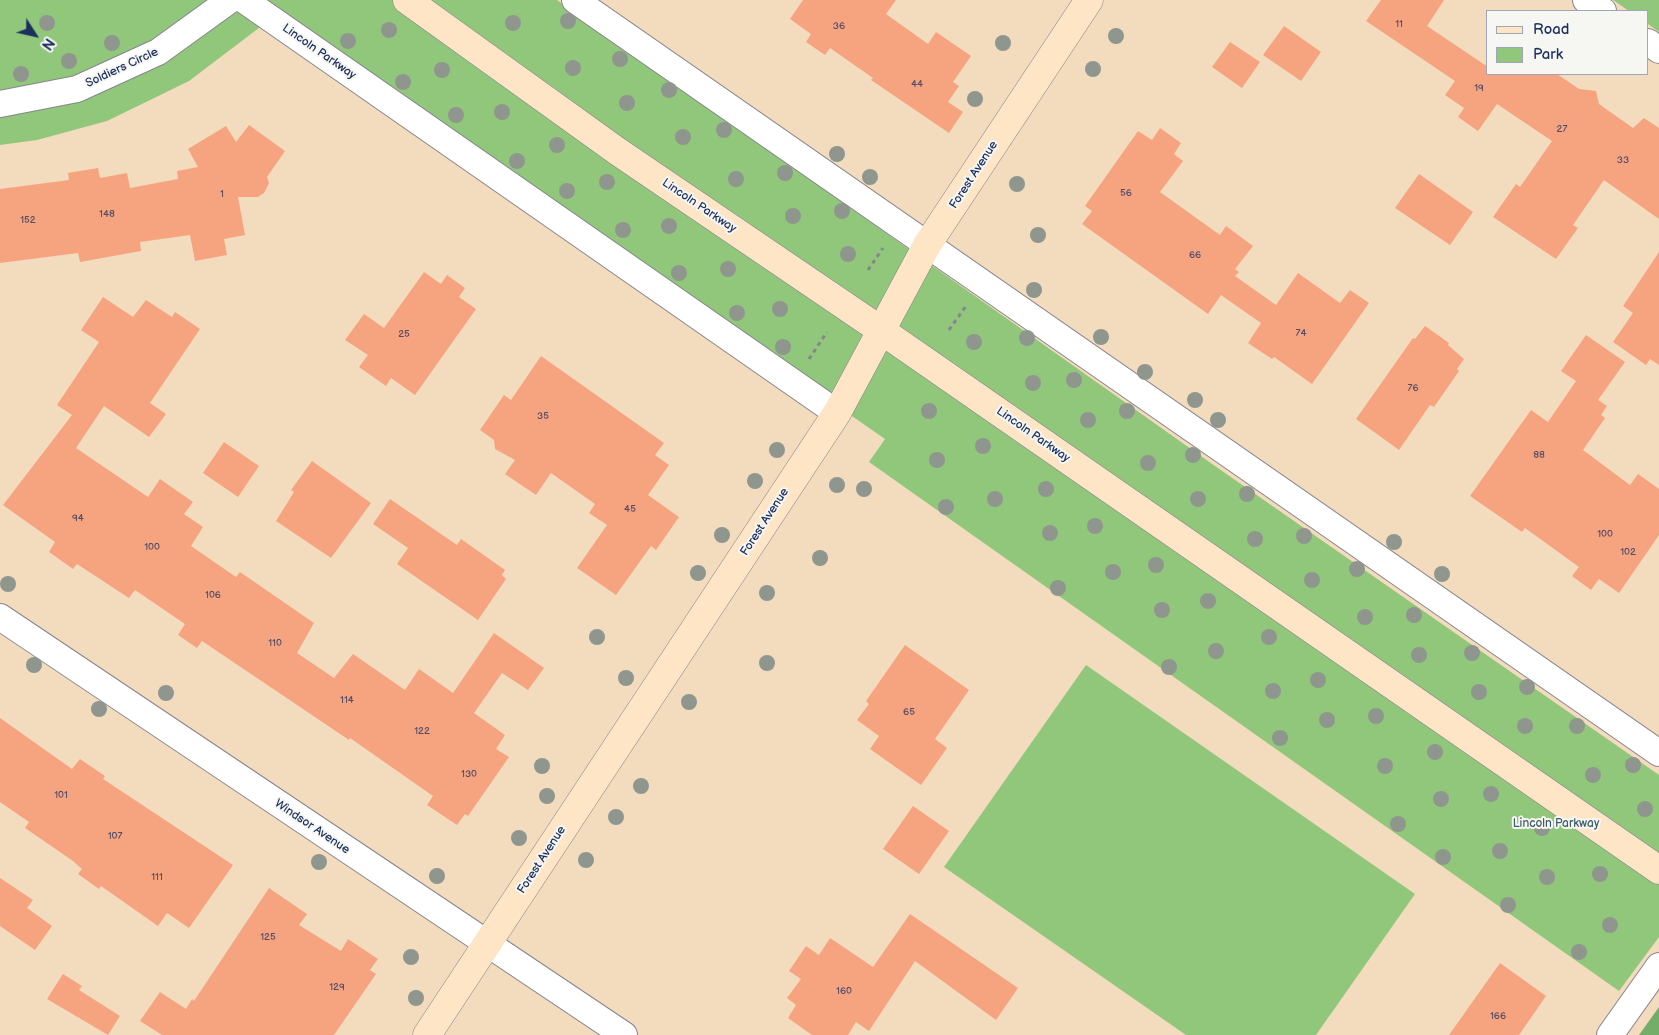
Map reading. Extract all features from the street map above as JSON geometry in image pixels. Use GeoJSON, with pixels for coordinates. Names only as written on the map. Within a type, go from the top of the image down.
{"type":"FeatureCollection","features":[{"type":"Feature","properties":{"kind":"street","name":"Soldiers Circle"},"geometry":{"type":"LineString","coordinates":[[0,104],[77,89],[104,77],[158,52],[230,0]]}},
{"type":"Feature","properties":{"kind":"street","name":"Lincoln Parkway"},"geometry":{"type":"LineString","coordinates":[[244,0],[837,413]]}},
{"type":"Feature","properties":{"kind":"street","name":"Lincoln Parkway"},"geometry":{"type":"LineString","coordinates":[[407,0],[617,151],[882,331],[1659,870]]}},
{"type":"Feature","properties":{"kind":"street"},"geometry":{"type":"LineString","coordinates":[[575,0],[1659,753]]}},
{"type":"Feature","properties":{"kind":"street","name":"Forest Avenue"},"geometry":{"type":"LineString","coordinates":[[427,1035],[837,413],[928,245],[1089,0]]}},
{"type":"Feature","properties":{"kind":"street"},"geometry":{"type":"LineString","coordinates":[[1586,0],[1601,10]]}},
{"type":"Feature","properties":{"kind":"street","name":"Windsor Avenue"},"geometry":{"type":"LineString","coordinates":[[0,617],[624,1035]]}},
{"type":"Feature","properties":{"kind":"street"},"geometry":{"type":"LineString","coordinates":[[1610,1035],[1659,966]]}},
{"type":"Feature","properties":{"kind":"path"},"geometry":{"type":"LineString","coordinates":[[868,270],[883,247]]}},
{"type":"Feature","properties":{"kind":"path"},"geometry":{"type":"LineString","coordinates":[[949,330],[972,298]]}},
{"type":"Feature","properties":{"kind":"path"},"geometry":{"type":"LineString","coordinates":[[806,364],[827,332]]}},
{"type":"Feature","properties":{"kind":"green space","name":"Lincoln Parkway"},"geometry":{"type":"Polygon","coordinates":[[[0,0],[557,0],[1215,466],[1659,775],[1659,937],[1619,991],[869,462],[885,439],[276,15],[189,81],[107,121],[37,140],[0,145],[0,0]]]}},
{"type":"Feature","properties":{"kind":"green space"},"geometry":{"type":"Polygon","coordinates":[[[1613,0],[1659,0],[1659,32],[1649,25],[1649,10],[1628,10],[1613,0]]]}},
{"type":"Feature","properties":{"kind":"green space"},"geometry":{"type":"Polygon","coordinates":[[[1086,665],[1415,894],[1316,1035],[1186,1035],[944,867],[1086,665]]]}},
{"type":"Feature","properties":{"kind":"green space"},"geometry":{"type":"Polygon","coordinates":[[[1659,1007],[1659,1035],[1639,1035],[1659,1007]]]}},
{"type":"Feature","properties":{"kind":"building"},"geometry":{"type":"Polygon","coordinates":[[[803,0],[896,0],[886,14],[928,44],[936,32],[971,56],[953,82],[959,86],[948,102],[963,112],[949,133],[871,80],[873,78],[830,48],[825,55],[806,42],[811,34],[790,19],[803,0]]]}},
{"type":"Feature","properties":{"kind":"building"},"geometry":{"type":"Polygon","coordinates":[[[1381,0],[1444,0],[1427,26],[1486,66],[1486,75],[1558,75],[1579,89],[1596,91],[1599,104],[1633,128],[1644,118],[1659,128],[1659,219],[1604,180],[1573,225],[1578,228],[1556,259],[1493,217],[1516,184],[1520,187],[1552,141],[1497,104],[1478,131],[1458,117],[1464,108],[1445,95],[1455,81],[1366,21],[1381,0]]]}},
{"type":"Feature","properties":{"kind":"building"},"geometry":{"type":"Polygon","coordinates":[[[1284,26],[1321,52],[1301,81],[1263,55],[1284,26]]]}},
{"type":"Feature","properties":{"kind":"building"},"geometry":{"type":"Polygon","coordinates":[[[1230,42],[1260,62],[1242,88],[1212,67],[1230,42]]]}},
{"type":"Feature","properties":{"kind":"building"},"geometry":{"type":"Polygon","coordinates":[[[249,125],[285,151],[267,177],[269,183],[264,193],[258,197],[238,197],[245,235],[224,239],[227,255],[195,261],[190,235],[140,242],[141,251],[80,262],[78,253],[0,263],[0,189],[69,180],[68,173],[98,168],[100,178],[127,173],[130,188],[178,179],[177,171],[198,167],[188,149],[226,126],[236,142],[249,125]]]}},
{"type":"Feature","properties":{"kind":"building"},"geometry":{"type":"Polygon","coordinates":[[[1160,128],[1181,143],[1174,154],[1183,161],[1160,192],[1220,235],[1226,226],[1253,246],[1235,269],[1239,272],[1235,276],[1276,305],[1298,273],[1340,303],[1350,290],[1369,303],[1312,384],[1274,357],[1272,359],[1248,343],[1261,323],[1221,295],[1208,314],[1082,224],[1092,211],[1085,206],[1138,131],[1152,140],[1160,128]]]}},
{"type":"Feature","properties":{"kind":"building"},"geometry":{"type":"Polygon","coordinates":[[[1419,174],[1473,212],[1450,245],[1395,208],[1419,174]]]}},
{"type":"Feature","properties":{"kind":"building"},"geometry":{"type":"Polygon","coordinates":[[[1659,252],[1659,365],[1650,359],[1646,365],[1613,342],[1633,313],[1623,306],[1659,252]]]}},
{"type":"Feature","properties":{"kind":"building"},"geometry":{"type":"Polygon","coordinates":[[[424,272],[441,284],[447,275],[465,288],[459,297],[476,309],[415,395],[391,378],[386,386],[359,367],[368,355],[345,340],[364,314],[384,328],[424,272]]]}},
{"type":"Feature","properties":{"kind":"building"},"geometry":{"type":"Polygon","coordinates":[[[103,297],[133,317],[146,300],[172,317],[175,312],[200,329],[150,403],[166,414],[149,437],[104,406],[76,448],[148,497],[160,479],[193,502],[184,514],[203,527],[191,546],[236,577],[240,572],[314,623],[297,653],[334,678],[353,654],[405,690],[419,669],[453,693],[494,633],[544,668],[528,690],[502,673],[474,713],[505,735],[496,749],[509,757],[468,816],[465,814],[457,825],[427,805],[433,796],[350,738],[349,740],[202,641],[197,648],[178,635],[185,624],[135,590],[129,598],[77,564],[73,569],[49,552],[55,542],[3,505],[72,415],[57,405],[99,342],[81,330],[103,297]]]}},
{"type":"Feature","properties":{"kind":"building"},"geometry":{"type":"Polygon","coordinates":[[[1425,326],[1449,343],[1448,345],[1464,359],[1457,369],[1459,371],[1434,407],[1430,405],[1399,450],[1356,419],[1413,338],[1415,339],[1425,326]]]}},
{"type":"Feature","properties":{"kind":"building"},"geometry":{"type":"Polygon","coordinates":[[[1586,335],[1625,362],[1598,400],[1607,406],[1601,415],[1605,418],[1583,450],[1630,485],[1638,474],[1659,489],[1659,535],[1619,593],[1599,579],[1591,590],[1572,576],[1579,567],[1525,528],[1522,532],[1470,496],[1531,410],[1548,422],[1576,381],[1561,371],[1586,335]]]}},
{"type":"Feature","properties":{"kind":"building"},"geometry":{"type":"Polygon","coordinates":[[[541,356],[664,443],[655,455],[669,465],[648,495],[679,517],[656,550],[651,546],[616,595],[577,568],[607,525],[589,513],[595,504],[551,473],[536,495],[505,474],[515,460],[495,449],[494,440],[480,430],[504,395],[511,400],[541,356]]]}},
{"type":"Feature","properties":{"kind":"building"},"geometry":{"type":"Polygon","coordinates":[[[224,442],[259,466],[238,497],[203,473],[224,442]]]}},
{"type":"Feature","properties":{"kind":"building"},"geometry":{"type":"Polygon","coordinates":[[[312,461],[371,503],[331,558],[276,521],[294,492],[291,490],[312,461]]]}},
{"type":"Feature","properties":{"kind":"building"},"geometry":{"type":"Polygon","coordinates":[[[390,499],[457,545],[461,539],[505,570],[502,575],[506,579],[478,620],[397,564],[408,548],[373,524],[390,499]]]}},
{"type":"Feature","properties":{"kind":"building"},"geometry":{"type":"Polygon","coordinates":[[[905,645],[969,690],[935,739],[947,748],[921,785],[870,749],[879,736],[857,720],[869,704],[866,701],[905,645]]]}},
{"type":"Feature","properties":{"kind":"building"},"geometry":{"type":"Polygon","coordinates":[[[0,718],[72,769],[80,759],[105,776],[103,779],[233,865],[189,928],[167,913],[158,926],[101,886],[99,889],[78,874],[82,869],[73,861],[25,828],[29,822],[0,802],[0,718]]]}},
{"type":"Feature","properties":{"kind":"building"},"geometry":{"type":"Polygon","coordinates":[[[913,806],[949,831],[919,874],[883,849],[913,806]]]}},
{"type":"Feature","properties":{"kind":"building"},"geometry":{"type":"Polygon","coordinates":[[[0,878],[33,900],[27,908],[52,926],[35,950],[0,926],[0,878]]]}},
{"type":"Feature","properties":{"kind":"building"},"geometry":{"type":"Polygon","coordinates":[[[269,888],[307,914],[299,925],[341,951],[348,939],[378,959],[370,970],[376,974],[334,1035],[162,1035],[140,1021],[160,992],[186,1009],[192,999],[194,1001],[269,888]]]}},
{"type":"Feature","properties":{"kind":"building"},"geometry":{"type":"Polygon","coordinates":[[[910,914],[1018,988],[996,1020],[915,961],[869,1031],[856,1022],[848,1035],[812,1035],[788,1018],[796,1005],[787,998],[801,979],[789,971],[806,946],[819,955],[830,938],[873,967],[910,914]]]}},
{"type":"Feature","properties":{"kind":"building"},"geometry":{"type":"Polygon","coordinates":[[[1500,963],[1546,996],[1519,1035],[1449,1035],[1500,963]]]}},
{"type":"Feature","properties":{"kind":"building"},"geometry":{"type":"Polygon","coordinates":[[[63,974],[82,986],[79,990],[120,1016],[108,1035],[47,999],[63,974]]]}}]}
